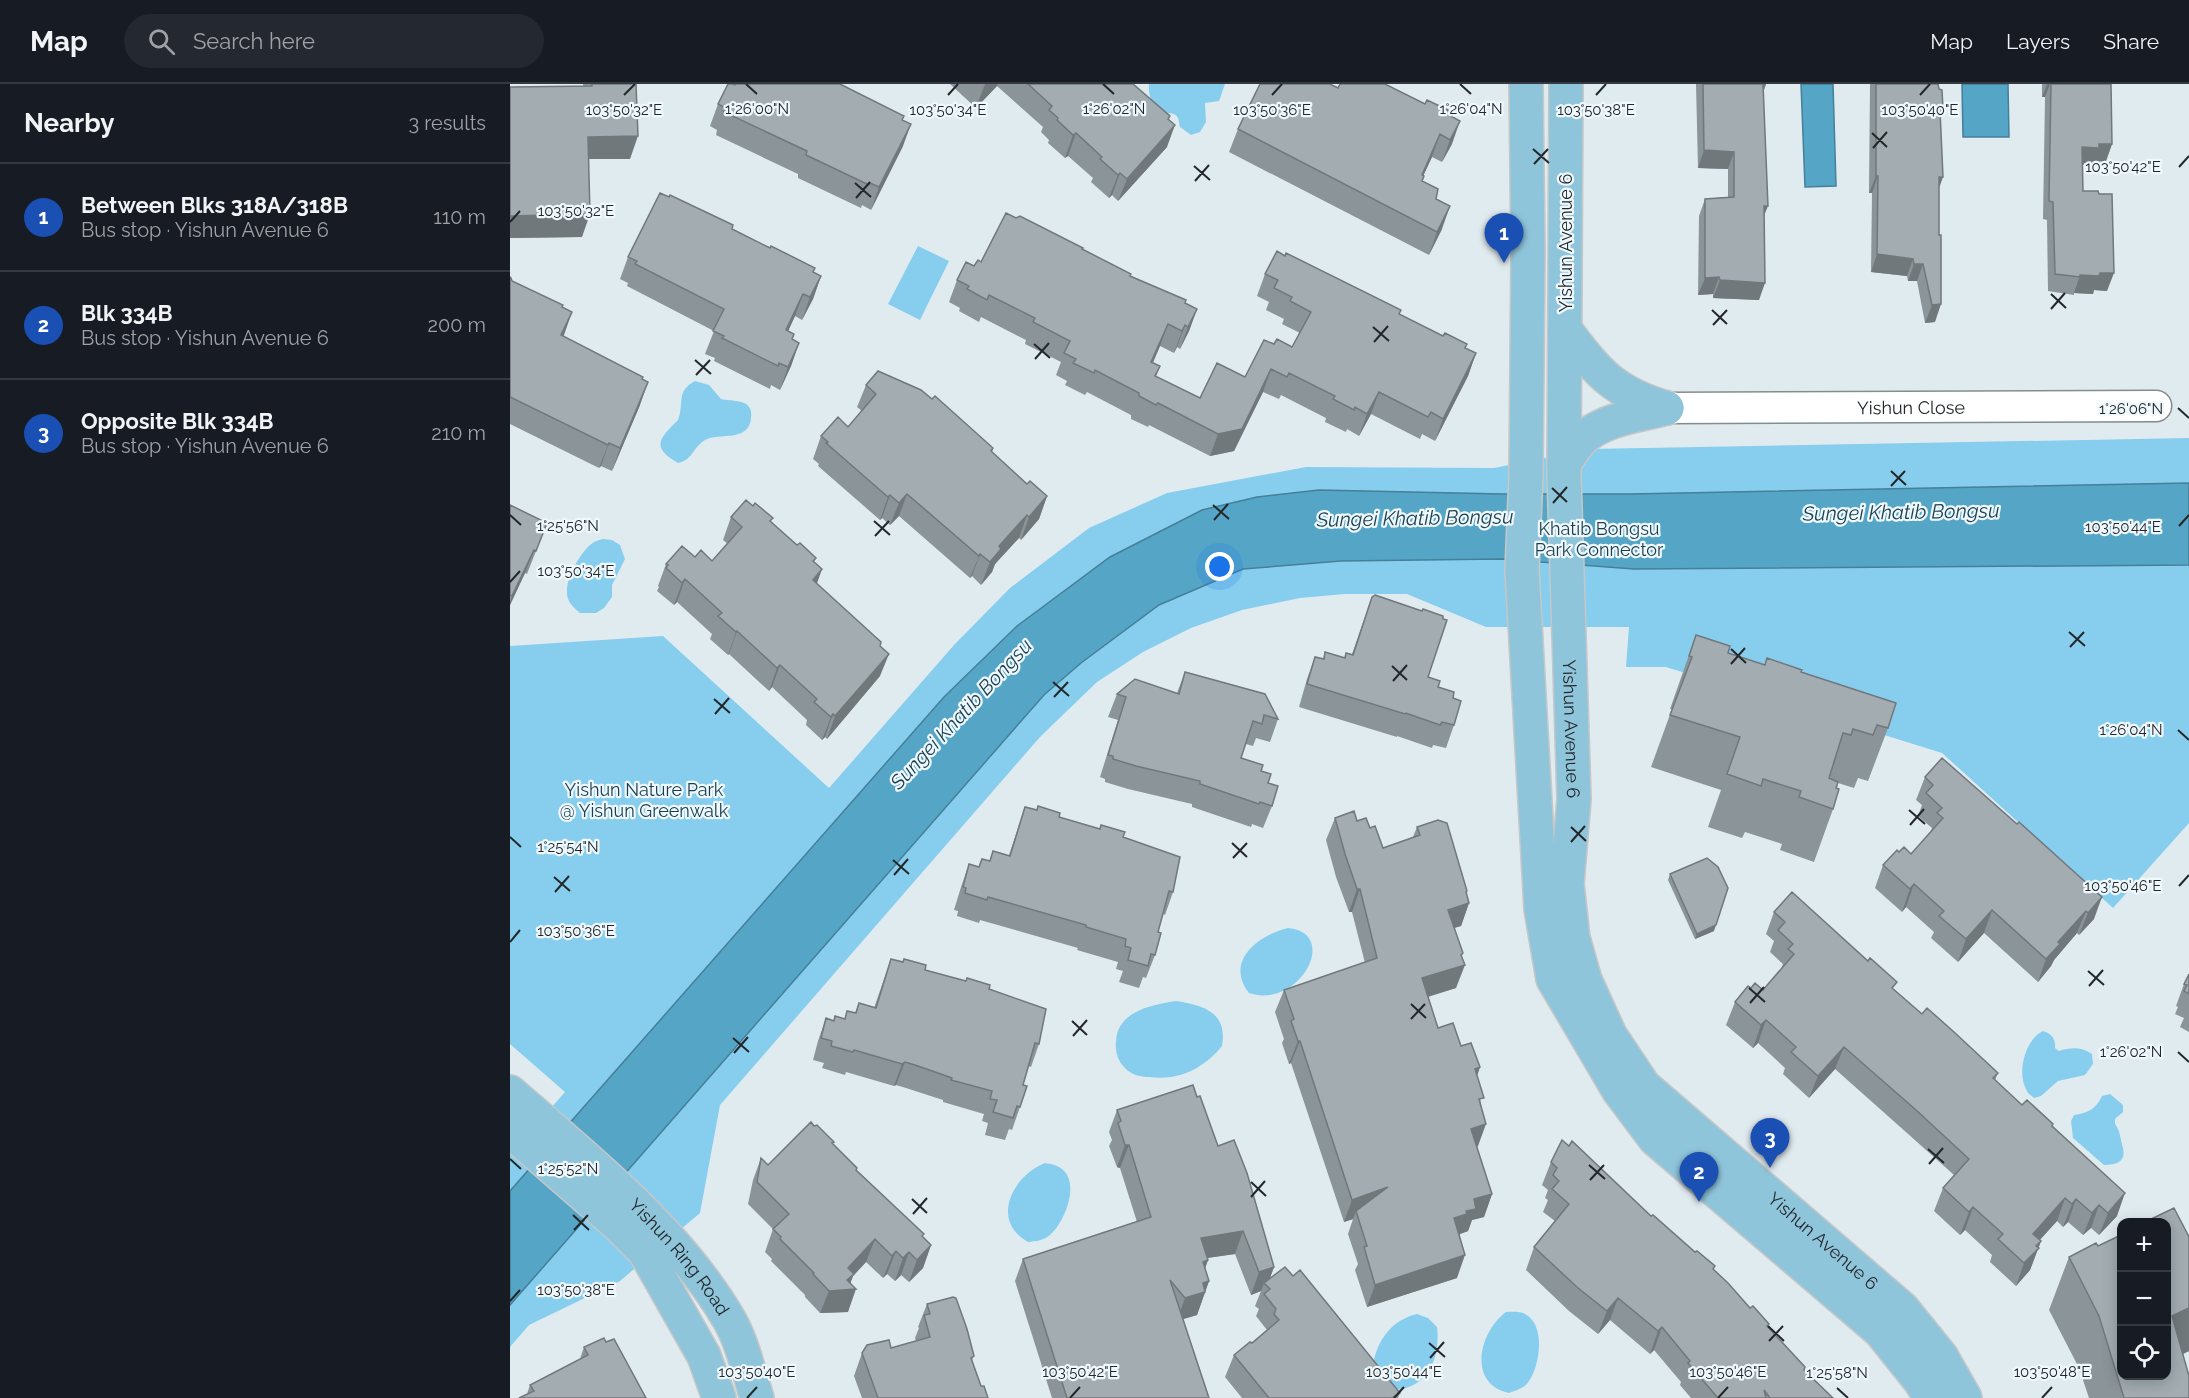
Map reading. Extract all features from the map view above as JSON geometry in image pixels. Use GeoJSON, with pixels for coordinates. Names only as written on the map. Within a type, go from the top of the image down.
{"type":"FeatureCollection","features":[{"type":"Feature","properties":{"kind":"main road","name":"Yishun Avenue 6"},"geometry":{"type":"LineString","coordinates":[[1526,84],[1528,251],[1523,584],[1541,909],[1553,979],[1619,1091],[1655,1139],[1880,1331],[1931,1398]]}},
{"type":"Feature","properties":{"kind":"main road","name":"Yishun Avenue 6"},"geometry":{"type":"LineString","coordinates":[[1566,84],[1564,469],[1574,799],[1567,884],[1573,938],[1585,980],[1610,1035],[1644,1086],[1903,1309],[1941,1356],[1965,1398]]}},
{"type":"Feature","properties":{"kind":"main road"},"geometry":{"type":"LineString","coordinates":[[1565,329],[1593,366],[1612,383],[1645,402],[1667,408]]}},
{"type":"Feature","properties":{"kind":"main road"},"geometry":{"type":"LineString","coordinates":[[1564,469],[1576,446],[1587,435],[1604,425],[1667,408]]}},
{"type":"Feature","properties":{"kind":"main road","name":"Yishun Ring Road"},"geometry":{"type":"LineString","coordinates":[[510,1092],[557,1134],[627,1215],[645,1252],[704,1356],[719,1398]]}},
{"type":"Feature","properties":{"kind":"main road","name":"Yishun Ring Road"},"geometry":{"type":"LineString","coordinates":[[513,1134],[627,1215],[668,1236],[716,1298],[731,1323],[757,1398]]}},
{"type":"Feature","properties":{"kind":"street","name":"Yishun Close"},"geometry":{"type":"LineString","coordinates":[[1667,408],[2156,406]]}},
{"type":"Feature","properties":{"kind":"green space"},"geometry":{"type":"Polygon","coordinates":[[[1149,84],[1225,84],[1219,101],[1205,103],[1206,122],[1200,132],[1191,135],[1180,127],[1175,115],[1154,105],[1149,93],[1149,84]]]}},
{"type":"Feature","properties":{"kind":"green space"},"geometry":{"type":"Polygon","coordinates":[[[918,246],[949,261],[920,320],[888,304],[918,246]]]}},
{"type":"Feature","properties":{"kind":"green space"},"geometry":{"type":"Polygon","coordinates":[[[695,381],[709,385],[721,399],[746,404],[751,412],[751,418],[745,431],[705,440],[687,459],[678,463],[663,452],[661,442],[678,420],[685,389],[695,381]]]}},
{"type":"Feature","properties":{"kind":"green space","name":"Khatib Bongsu Park Connector"},"geometry":{"type":"Polygon","coordinates":[[[2189,438],[2189,823],[2113,908],[1942,753],[1666,667],[1626,667],[1629,627],[1486,627],[1407,594],[1345,594],[1300,598],[1242,610],[1191,628],[1143,652],[1097,682],[1040,737],[720,1105],[700,1213],[620,1281],[529,1325],[510,1347],[510,1155],[565,1092],[510,1044],[510,646],[663,636],[829,788],[954,645],[1010,588],[1089,528],[1167,493],[1306,467],[1494,468],[1590,449],[2189,438]]]}},
{"type":"Feature","properties":{"kind":"green space"},"geometry":{"type":"Polygon","coordinates":[[[603,539],[612,540],[620,545],[625,559],[612,585],[612,597],[604,608],[596,613],[580,613],[568,599],[567,587],[574,567],[586,549],[603,539]]]}},
{"type":"Feature","properties":{"kind":"green space"},"geometry":{"type":"Polygon","coordinates":[[[1288,928],[1304,933],[1311,943],[1312,955],[1307,969],[1284,991],[1267,995],[1249,993],[1242,981],[1240,970],[1248,951],[1266,937],[1288,928]]]}},
{"type":"Feature","properties":{"kind":"green space"},"geometry":{"type":"Polygon","coordinates":[[[1176,1001],[1195,1005],[1211,1012],[1221,1025],[1222,1046],[1207,1061],[1190,1072],[1180,1075],[1160,1078],[1129,1072],[1119,1060],[1116,1049],[1118,1031],[1123,1023],[1137,1011],[1176,1001]]]}},
{"type":"Feature","properties":{"kind":"green space"},"geometry":{"type":"Polygon","coordinates":[[[2043,1031],[2053,1037],[2055,1048],[2059,1051],[2072,1048],[2084,1050],[2092,1054],[2093,1064],[2085,1075],[2058,1081],[2041,1096],[2034,1098],[2028,1093],[2024,1084],[2022,1067],[2031,1041],[2043,1031]]]}},
{"type":"Feature","properties":{"kind":"green space"},"geometry":{"type":"Polygon","coordinates":[[[2110,1094],[2123,1105],[2123,1112],[2115,1119],[2115,1124],[2120,1134],[2124,1154],[2118,1163],[2104,1165],[2073,1138],[2071,1121],[2074,1115],[2091,1110],[2102,1096],[2110,1094]]]}},
{"type":"Feature","properties":{"kind":"green space"},"geometry":{"type":"Polygon","coordinates":[[[1045,1163],[1059,1167],[1068,1177],[1070,1194],[1068,1204],[1060,1222],[1050,1235],[1042,1240],[1028,1242],[1016,1233],[1010,1223],[1008,1211],[1010,1200],[1015,1188],[1023,1178],[1033,1169],[1045,1163]]]}},
{"type":"Feature","properties":{"kind":"green space"},"geometry":{"type":"Polygon","coordinates":[[[1506,1312],[1523,1313],[1532,1319],[1536,1327],[1539,1346],[1536,1365],[1529,1381],[1523,1387],[1509,1393],[1496,1388],[1487,1379],[1482,1369],[1484,1344],[1489,1332],[1506,1312]]]}},
{"type":"Feature","properties":{"kind":"green space"},"geometry":{"type":"Polygon","coordinates":[[[1417,1314],[1428,1318],[1437,1327],[1438,1339],[1433,1362],[1422,1379],[1413,1385],[1390,1390],[1373,1364],[1378,1346],[1393,1326],[1417,1314]]]}},
{"type":"Feature","properties":{"kind":"water"},"geometry":{"type":"Polygon","coordinates":[[[1801,84],[1833,84],[1836,186],[1805,187],[1801,84]]]}},
{"type":"Feature","properties":{"kind":"water"},"geometry":{"type":"Polygon","coordinates":[[[1962,84],[2008,84],[2009,137],[1963,137],[1962,84]]]}},
{"type":"Feature","properties":{"kind":"water","name":"Sungei Khatib Bongsu"},"geometry":{"type":"Polygon","coordinates":[[[2189,483],[2189,565],[1634,569],[1502,559],[1341,561],[1243,569],[1159,605],[1081,663],[1044,695],[510,1305],[510,1191],[944,697],[1017,626],[1110,557],[1202,510],[1257,497],[1319,490],[1630,494],[2189,483]]]}},
{"type":"Feature","properties":{"kind":"building"},"geometry":{"type":"Polygon","coordinates":[[[592,84],[636,84],[638,136],[588,137],[590,214],[510,216],[510,87],[592,86],[592,84]]]}},
{"type":"Feature","properties":{"kind":"building"},"geometry":{"type":"Polygon","coordinates":[[[728,84],[840,84],[904,116],[902,120],[911,124],[879,187],[870,183],[869,185],[806,155],[807,151],[724,112],[726,108],[718,104],[728,84]]]}},
{"type":"Feature","properties":{"kind":"building"},"geometry":{"type":"Polygon","coordinates":[[[1028,84],[1133,84],[1170,116],[1168,119],[1175,125],[1127,179],[1120,173],[1118,175],[1076,133],[1073,135],[1057,120],[1058,118],[1049,110],[1052,106],[1028,84]]]}},
{"type":"Feature","properties":{"kind":"building"},"geometry":{"type":"Polygon","coordinates":[[[1260,84],[1330,84],[1338,88],[1340,84],[1385,84],[1425,104],[1427,100],[1448,110],[1447,114],[1460,121],[1450,140],[1440,134],[1422,175],[1424,176],[1422,181],[1438,189],[1436,199],[1450,206],[1437,232],[1238,129],[1260,84]]]}},
{"type":"Feature","properties":{"kind":"building"},"geometry":{"type":"Polygon","coordinates":[[[1703,84],[1763,84],[1768,206],[1764,206],[1765,283],[1720,280],[1719,277],[1705,278],[1705,199],[1734,197],[1734,152],[1704,150],[1703,84]]]}},
{"type":"Feature","properties":{"kind":"building"},"geometry":{"type":"Polygon","coordinates":[[[1876,84],[1938,84],[1939,89],[1942,90],[1943,109],[1940,110],[1943,177],[1939,177],[1941,304],[1932,305],[1923,264],[1914,264],[1913,259],[1877,254],[1876,84]]]}},
{"type":"Feature","properties":{"kind":"building"},"geometry":{"type":"Polygon","coordinates":[[[2051,84],[2111,84],[2112,144],[2099,144],[2099,148],[2082,147],[2083,191],[2112,194],[2114,273],[2100,273],[2099,276],[2080,275],[2080,277],[2055,274],[2053,202],[2049,201],[2051,84]]]}},
{"type":"Feature","properties":{"kind":"building"},"geometry":{"type":"Polygon","coordinates":[[[660,193],[669,197],[670,195],[733,225],[732,229],[815,268],[813,272],[821,276],[810,297],[803,294],[786,330],[794,334],[792,339],[799,343],[788,367],[779,363],[778,366],[722,338],[724,336],[713,331],[724,309],[635,264],[637,261],[628,257],[660,193]]]}},
{"type":"Feature","properties":{"kind":"building"},"geometry":{"type":"Polygon","coordinates":[[[1006,213],[1016,218],[1020,216],[1131,274],[1130,276],[1186,300],[1185,303],[1197,309],[1188,327],[1185,325],[1182,331],[1168,324],[1151,362],[1160,366],[1155,376],[1200,398],[1217,363],[1245,377],[1264,340],[1274,344],[1277,339],[1292,347],[1311,312],[1290,301],[1292,297],[1274,288],[1278,280],[1265,274],[1277,251],[1285,256],[1286,253],[1401,310],[1399,314],[1443,336],[1445,333],[1467,344],[1465,348],[1476,353],[1443,419],[1431,412],[1428,417],[1379,392],[1367,414],[1333,399],[1335,396],[1289,373],[1287,377],[1271,369],[1242,429],[1218,434],[1158,403],[1156,405],[1139,396],[1139,393],[1095,370],[1094,373],[1073,363],[1076,359],[1064,353],[1070,341],[1033,322],[1035,318],[989,295],[987,300],[967,289],[969,286],[957,280],[966,262],[974,266],[978,260],[981,262],[1006,213]]]}},
{"type":"Feature","properties":{"kind":"building"},"geometry":{"type":"Polygon","coordinates":[[[510,277],[512,281],[563,305],[562,307],[572,312],[561,335],[643,377],[642,379],[648,382],[620,448],[609,443],[608,445],[510,397],[510,277]]]}},
{"type":"Feature","properties":{"kind":"building"},"geometry":{"type":"Polygon","coordinates":[[[878,371],[921,390],[932,399],[935,396],[993,448],[991,451],[1027,484],[1030,481],[1047,496],[999,546],[1001,549],[990,562],[980,554],[979,556],[907,494],[899,503],[890,495],[888,497],[826,443],[828,442],[821,436],[838,417],[848,427],[876,394],[866,385],[878,371]]]}},
{"type":"Feature","properties":{"kind":"building"},"geometry":{"type":"Polygon","coordinates":[[[746,500],[753,506],[755,503],[773,518],[770,521],[816,558],[813,561],[822,569],[813,580],[881,642],[880,646],[889,654],[835,716],[833,714],[831,717],[814,702],[817,699],[780,665],[777,668],[718,616],[722,613],[685,579],[682,583],[666,568],[668,565],[666,564],[682,546],[695,557],[701,550],[712,561],[742,527],[731,517],[746,500]]]}},
{"type":"Feature","properties":{"kind":"building"},"geometry":{"type":"Polygon","coordinates":[[[510,505],[547,523],[536,551],[534,550],[512,596],[510,595],[510,505]]]}},
{"type":"Feature","properties":{"kind":"building"},"geometry":{"type":"Polygon","coordinates":[[[1375,595],[1422,611],[1423,609],[1443,616],[1443,619],[1447,620],[1428,677],[1440,681],[1438,687],[1454,692],[1453,698],[1461,701],[1454,725],[1442,722],[1440,725],[1307,684],[1315,657],[1324,659],[1325,652],[1345,658],[1346,653],[1353,655],[1372,597],[1375,595]]]}},
{"type":"Feature","properties":{"kind":"building"},"geometry":{"type":"Polygon","coordinates":[[[1696,635],[1730,646],[1728,653],[1765,665],[1767,658],[1802,670],[1801,672],[1896,703],[1888,728],[1877,725],[1873,735],[1853,729],[1851,735],[1843,733],[1829,778],[1838,782],[1836,788],[1839,789],[1833,809],[1799,797],[1801,791],[1763,779],[1761,786],[1727,774],[1740,737],[1670,715],[1692,657],[1689,656],[1696,635]]]}},
{"type":"Feature","properties":{"kind":"building"},"geometry":{"type":"Polygon","coordinates":[[[1185,672],[1265,694],[1278,719],[1264,715],[1262,724],[1253,721],[1241,758],[1263,765],[1261,771],[1271,774],[1268,783],[1278,786],[1272,806],[1260,802],[1259,804],[1200,784],[1200,781],[1136,766],[1113,759],[1113,756],[1108,755],[1126,697],[1117,694],[1135,679],[1179,694],[1185,672]]]}},
{"type":"Feature","properties":{"kind":"building"},"geometry":{"type":"Polygon","coordinates":[[[1942,758],[2017,824],[2019,822],[2102,897],[2058,942],[2060,944],[2046,959],[1992,910],[1966,939],[1939,916],[1944,911],[1914,884],[1910,889],[1883,865],[1897,850],[1899,852],[1904,847],[1911,854],[1943,818],[1937,813],[1942,808],[1926,793],[1933,785],[1925,777],[1942,758]]]}},
{"type":"Feature","properties":{"kind":"building"},"geometry":{"type":"Polygon","coordinates":[[[1038,806],[1060,813],[1059,817],[1100,829],[1101,825],[1125,832],[1123,837],[1180,857],[1173,892],[1169,891],[1158,932],[1161,933],[1155,955],[1151,954],[1148,966],[1128,960],[1131,948],[1125,946],[1126,939],[988,897],[987,900],[965,893],[966,888],[963,887],[969,864],[979,867],[982,859],[990,861],[993,851],[1010,856],[1025,807],[1037,810],[1038,806]]]}},
{"type":"Feature","properties":{"kind":"building"},"geometry":{"type":"Polygon","coordinates":[[[1354,811],[1357,821],[1366,818],[1370,828],[1375,826],[1383,848],[1420,835],[1417,827],[1438,820],[1447,823],[1469,903],[1448,910],[1465,965],[1422,978],[1438,1028],[1453,1023],[1461,1046],[1471,1043],[1480,1067],[1475,1069],[1484,1098],[1479,1099],[1486,1124],[1471,1129],[1492,1194],[1474,1199],[1476,1209],[1466,1211],[1467,1214],[1454,1218],[1465,1255],[1375,1285],[1364,1247],[1367,1246],[1356,1211],[1388,1187],[1352,1200],[1300,1041],[1298,1041],[1291,1021],[1294,1019],[1284,990],[1377,958],[1360,889],[1357,889],[1335,818],[1354,811]]]}},
{"type":"Feature","properties":{"kind":"building"},"geometry":{"type":"Polygon","coordinates":[[[1707,858],[1718,867],[1728,888],[1716,925],[1697,934],[1670,874],[1707,858]]]}},
{"type":"Feature","properties":{"kind":"building"},"geometry":{"type":"Polygon","coordinates":[[[1792,892],[1868,961],[1870,958],[1897,982],[1892,988],[1922,1014],[1927,1008],[1954,1032],[1998,1073],[1993,1078],[2022,1105],[2027,1100],[2125,1193],[2108,1213],[2099,1205],[2092,1213],[2076,1199],[2072,1204],[2065,1198],[2033,1234],[2041,1241],[2036,1246],[2039,1248],[2024,1263],[1998,1239],[2003,1234],[1973,1207],[1969,1212],[1943,1188],[1969,1159],[1916,1110],[1844,1047],[1818,1076],[1791,1052],[1796,1047],[1766,1020],[1761,1025],[1735,1002],[1748,986],[1751,988],[1755,983],[1763,990],[1794,954],[1788,949],[1793,944],[1778,930],[1785,922],[1774,912],[1792,892]]]}},
{"type":"Feature","properties":{"kind":"building"},"geometry":{"type":"Polygon","coordinates":[[[891,959],[903,962],[904,959],[926,965],[925,970],[990,985],[989,989],[1046,1009],[1039,1044],[1035,1043],[1023,1085],[1027,1086],[1020,1107],[1017,1106],[1013,1118],[993,1112],[997,1100],[990,1099],[992,1091],[951,1080],[952,1078],[905,1062],[902,1064],[831,1046],[832,1041],[821,1038],[826,1018],[834,1021],[835,1016],[845,1019],[847,1011],[856,1013],[859,1003],[876,1008],[891,959]]]}},
{"type":"Feature","properties":{"kind":"building"},"geometry":{"type":"Polygon","coordinates":[[[2189,974],[2189,994],[2184,991],[2187,985],[2184,984],[2189,974]]]}},
{"type":"Feature","properties":{"kind":"building"},"geometry":{"type":"Polygon","coordinates":[[[1193,1085],[1197,1097],[1200,1096],[1218,1146],[1234,1140],[1247,1173],[1274,1267],[1259,1272],[1243,1231],[1201,1238],[1208,1260],[1203,1262],[1209,1281],[1203,1283],[1205,1292],[1185,1298],[1170,1280],[1209,1398],[1067,1398],[1023,1259],[1151,1217],[1129,1145],[1125,1145],[1118,1123],[1121,1121],[1117,1110],[1193,1085]]]}},
{"type":"Feature","properties":{"kind":"building"},"geometry":{"type":"Polygon","coordinates":[[[811,1122],[834,1142],[832,1143],[857,1168],[856,1170],[924,1234],[922,1236],[931,1245],[917,1260],[909,1252],[903,1258],[896,1251],[892,1256],[875,1239],[848,1268],[854,1274],[847,1280],[856,1289],[829,1291],[780,1239],[781,1237],[773,1229],[789,1214],[757,1182],[761,1158],[768,1165],[811,1122]]]}},
{"type":"Feature","properties":{"kind":"building"},"geometry":{"type":"Polygon","coordinates":[[[1562,1140],[1569,1146],[1572,1141],[1651,1216],[1653,1215],[1695,1252],[1697,1251],[1715,1266],[1713,1269],[1750,1308],[1753,1306],[1769,1324],[1767,1326],[1805,1367],[1804,1370],[1833,1398],[1770,1398],[1764,1390],[1766,1398],[1718,1398],[1688,1363],[1690,1361],[1662,1327],[1658,1331],[1618,1298],[1607,1311],[1578,1288],[1534,1247],[1569,1204],[1552,1189],[1559,1181],[1553,1175],[1557,1168],[1551,1162],[1562,1140]]]}},
{"type":"Feature","properties":{"kind":"building"},"geometry":{"type":"Polygon","coordinates":[[[2174,1208],[2189,1237],[2189,1308],[2172,1316],[2189,1376],[2189,1398],[2124,1398],[2119,1380],[2171,1380],[2171,1218],[2153,1218],[2174,1208]]]}},
{"type":"Feature","properties":{"kind":"building"},"geometry":{"type":"Polygon","coordinates":[[[2117,1237],[2117,1375],[2099,1316],[2069,1257],[2096,1243],[2098,1246],[2117,1237]]]}},
{"type":"Feature","properties":{"kind":"building"},"geometry":{"type":"Polygon","coordinates":[[[1285,1267],[1293,1276],[1300,1270],[1400,1393],[1392,1398],[1269,1398],[1234,1355],[1279,1320],[1274,1314],[1276,1309],[1264,1294],[1270,1289],[1264,1283],[1285,1267]]]}},
{"type":"Feature","properties":{"kind":"building"},"geometry":{"type":"Polygon","coordinates":[[[956,1298],[967,1329],[974,1356],[971,1358],[988,1398],[878,1398],[862,1353],[867,1345],[889,1340],[891,1348],[930,1337],[924,1315],[930,1314],[927,1304],[956,1298]]]}},
{"type":"Feature","properties":{"kind":"building"},"geometry":{"type":"Polygon","coordinates":[[[604,1338],[606,1342],[614,1339],[646,1398],[519,1398],[534,1391],[530,1385],[588,1355],[584,1347],[604,1338]]]}},
{"type":"Feature","properties":{"kind":"place","name":"Between Blks 318A/318B"},"geometry":{"type":"Point","coordinates":[1504,263]}},
{"type":"Feature","properties":{"kind":"place","name":"Opposite Blk 334B"},"geometry":{"type":"Point","coordinates":[1770,1168]}},
{"type":"Feature","properties":{"kind":"place","name":"Blk 334B"},"geometry":{"type":"Point","coordinates":[1699,1202]}},
{"type":"Feature","properties":{"kind":"park label","name":"Yishun Nature Park @ Yishun Greenwalk"},"geometry":{"type":"Point","coordinates":[644,799]}}]}
